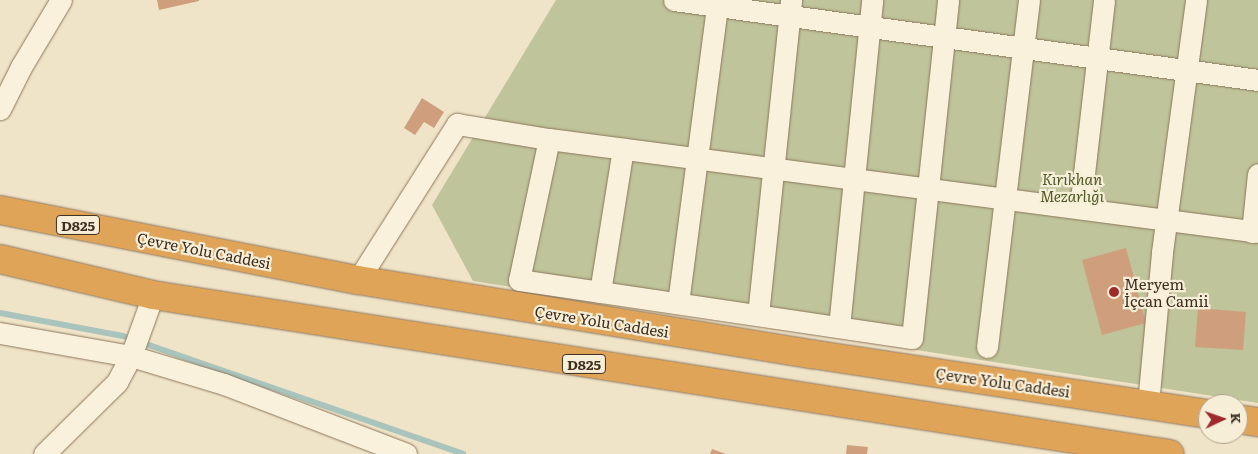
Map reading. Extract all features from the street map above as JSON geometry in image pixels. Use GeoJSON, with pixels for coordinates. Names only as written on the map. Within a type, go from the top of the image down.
{"type":"FeatureCollection","features":[{"type":"Feature","properties":{"kind":"highway","name":"Çevre Yolu Caddesi"},"geometry":{"type":"LineString","coordinates":[[0,210],[358,280],[801,353],[1198,412]]}},
{"type":"Feature","properties":{"kind":"highway","name":"D825"},"geometry":{"type":"LineString","coordinates":[[0,259],[150,303],[1170,454]]}},
{"type":"Feature","properties":{"kind":"street"},"geometry":{"type":"LineString","coordinates":[[0,110],[21,67],[61,0]]}},
{"type":"Feature","properties":{"kind":"street"},"geometry":{"type":"LineString","coordinates":[[674,0],[790,8],[870,26],[1258,80]]}},
{"type":"Feature","properties":{"kind":"street"},"geometry":{"type":"LineString","coordinates":[[839,327],[872,0]]}},
{"type":"Feature","properties":{"kind":"street"},"geometry":{"type":"LineString","coordinates":[[549,139],[519,280],[912,338],[948,0]]}},
{"type":"Feature","properties":{"kind":"street"},"geometry":{"type":"LineString","coordinates":[[987,347],[1029,0]]}},
{"type":"Feature","properties":{"kind":"street"},"geometry":{"type":"LineString","coordinates":[[1080,208],[1104,0]]}},
{"type":"Feature","properties":{"kind":"street"},"geometry":{"type":"LineString","coordinates":[[1148,404],[1167,219],[1196,0]]}},
{"type":"Feature","properties":{"kind":"street"},"geometry":{"type":"LineString","coordinates":[[678,303],[717,3]]}},
{"type":"Feature","properties":{"kind":"street"},"geometry":{"type":"LineString","coordinates":[[758,315],[790,8]]}},
{"type":"Feature","properties":{"kind":"street"},"geometry":{"type":"LineString","coordinates":[[358,280],[457,124],[549,139],[1255,232],[1258,174]]}},
{"type":"Feature","properties":{"kind":"street"},"geometry":{"type":"LineString","coordinates":[[600,292],[623,149]]}},
{"type":"Feature","properties":{"kind":"street"},"geometry":{"type":"LineString","coordinates":[[44,454],[117,382],[130,356],[150,303]]}},
{"type":"Feature","properties":{"kind":"street"},"geometry":{"type":"LineString","coordinates":[[0,333],[130,356],[224,384],[406,454]]}},
{"type":"Feature","properties":{"kind":"green space","name":"Kırıkhan Mezarlığı"},"geometry":{"type":"Polygon","coordinates":[[[556,0],[1258,0],[1258,403],[1248,401],[1248,394],[1200,394],[473,281],[432,205],[556,0]]]}},
{"type":"Feature","properties":{"kind":"building"},"geometry":{"type":"Polygon","coordinates":[[[157,0],[199,0],[199,1],[159,10],[157,0]]]}},
{"type":"Feature","properties":{"kind":"building"},"geometry":{"type":"Polygon","coordinates":[[[422,98],[444,112],[434,128],[424,122],[415,135],[404,128],[422,98]]]}},
{"type":"Feature","properties":{"kind":"building","name":"Meryem İçcan Camii"},"geometry":{"type":"Polygon","coordinates":[[[1126,248],[1146,323],[1102,335],[1082,260],[1126,248]]]}},
{"type":"Feature","properties":{"kind":"building"},"geometry":{"type":"Polygon","coordinates":[[[1198,308],[1246,312],[1243,350],[1195,347],[1198,308]]]}},
{"type":"Feature","properties":{"kind":"building"},"geometry":{"type":"Polygon","coordinates":[[[847,445],[868,447],[867,454],[846,454],[847,445]]]}},
{"type":"Feature","properties":{"kind":"building"},"geometry":{"type":"Polygon","coordinates":[[[712,449],[726,454],[710,454],[712,449]]]}},
{"type":"Feature","properties":{"kind":"waterway"},"geometry":{"type":"LineString","coordinates":[[0,313],[123,336],[463,454]]}},
{"type":"Feature","properties":{"kind":"place","name":"Meryem İçcan Camii"},"geometry":{"type":"Point","coordinates":[1114,292]}}]}
